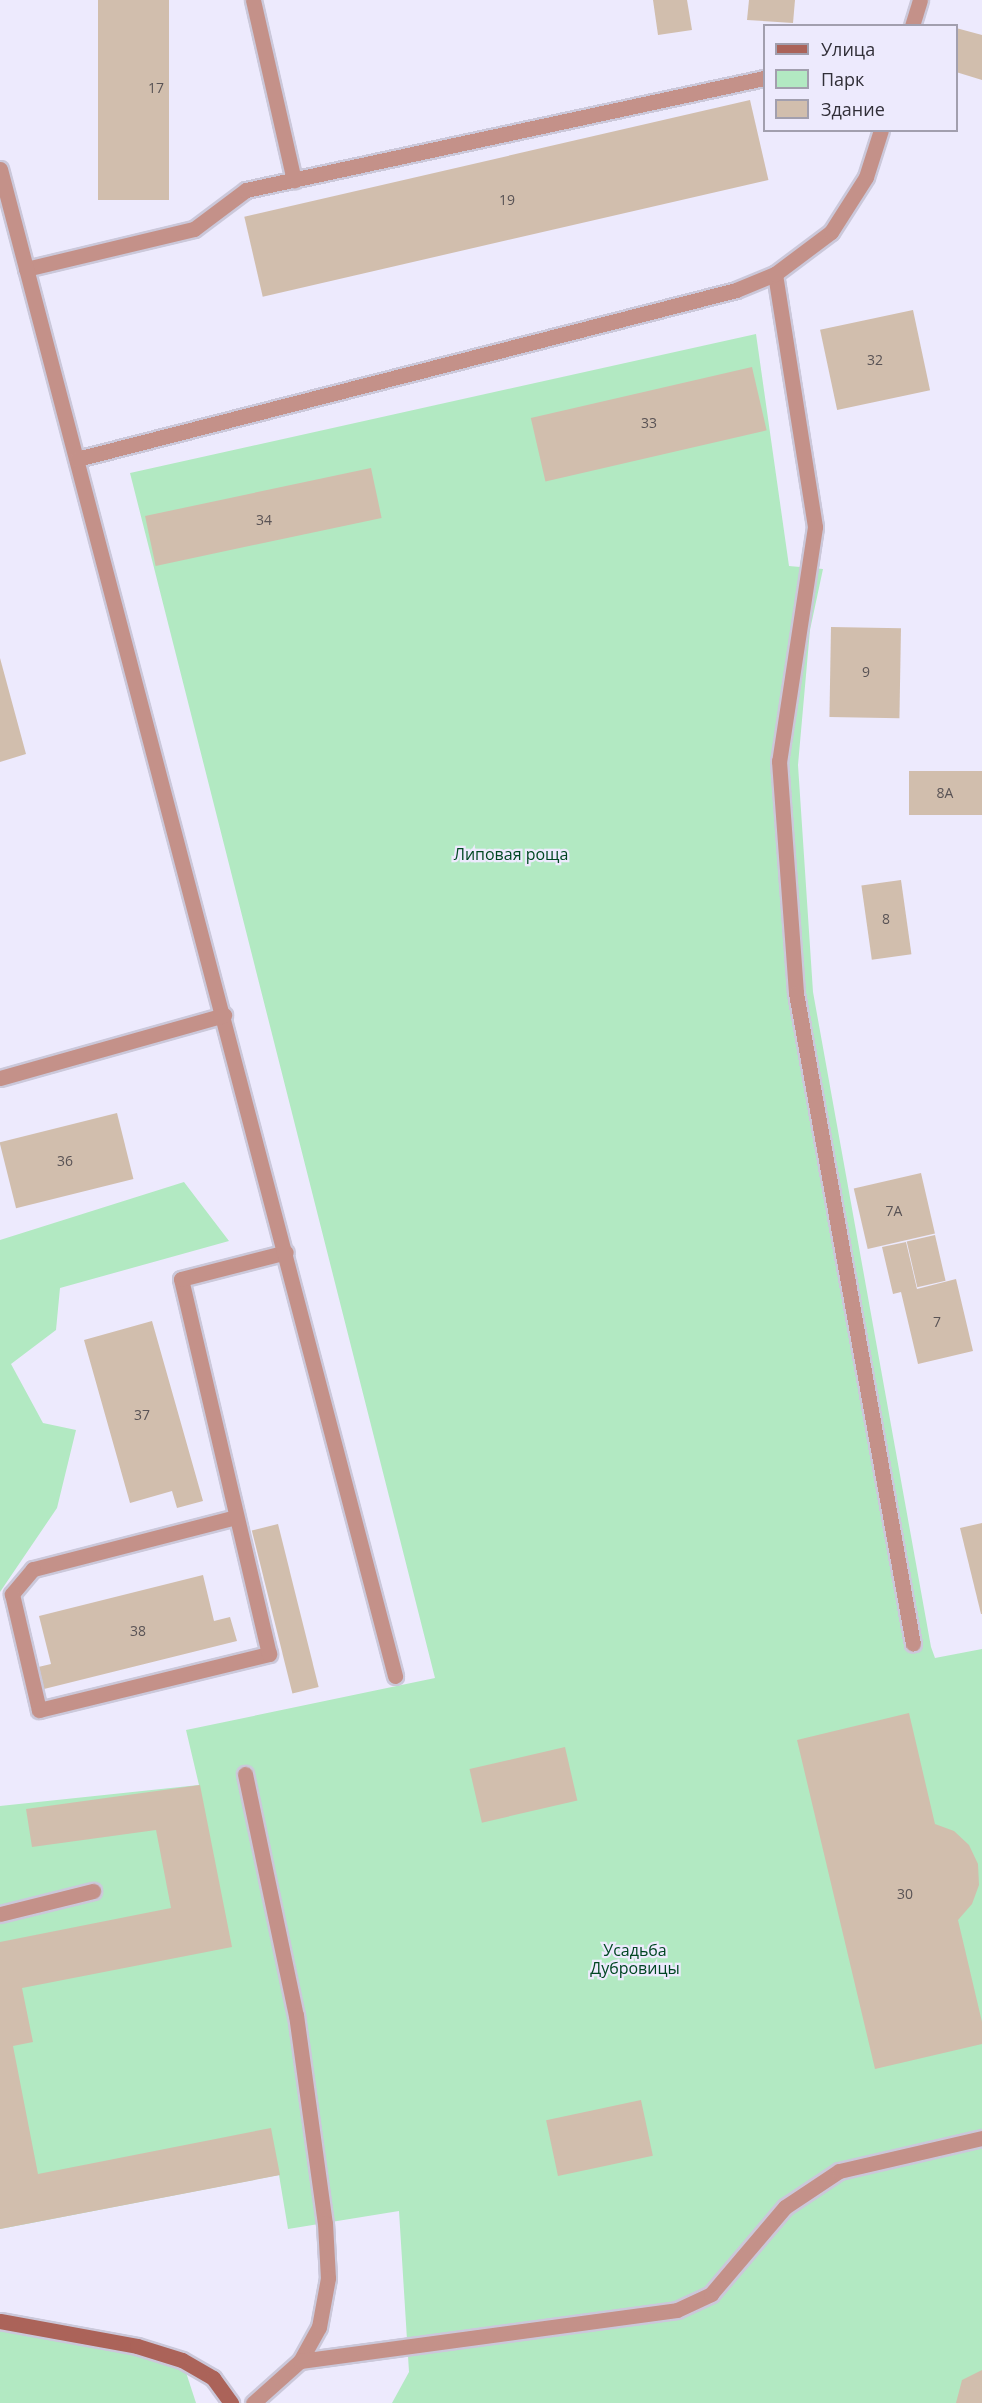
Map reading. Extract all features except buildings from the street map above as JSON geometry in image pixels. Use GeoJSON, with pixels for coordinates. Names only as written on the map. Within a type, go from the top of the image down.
{"type":"FeatureCollection","features":[{"type":"Feature","properties":{"kind":"main road"},"geometry":{"type":"LineString","coordinates":[[0,2322],[138,2346],[183,2360],[213,2378],[231,2403]]}},
{"type":"Feature","properties":{"kind":"street"},"geometry":{"type":"LineString","coordinates":[[253,0],[294,180]]}},
{"type":"Feature","properties":{"kind":"street"},"geometry":{"type":"LineString","coordinates":[[913,24],[920,0]]}},
{"type":"Feature","properties":{"kind":"street"},"geometry":{"type":"LineString","coordinates":[[26,269],[194,229],[246,190],[763,78]]}},
{"type":"Feature","properties":{"kind":"street"},"geometry":{"type":"LineString","coordinates":[[77,459],[736,290],[775,274],[831,232],[866,177],[879,132]]}},
{"type":"Feature","properties":{"kind":"street"},"geometry":{"type":"LineString","coordinates":[[0,169],[286,1252],[395,1676]]}},
{"type":"Feature","properties":{"kind":"street"},"geometry":{"type":"LineString","coordinates":[[775,274],[815,527],[779,761],[796,993],[913,1644]]}},
{"type":"Feature","properties":{"kind":"street"},"geometry":{"type":"LineString","coordinates":[[0,1078],[224,1016]]}},
{"type":"Feature","properties":{"kind":"street"},"geometry":{"type":"LineString","coordinates":[[237,1517],[33,1569],[12,1594],[39,1710],[269,1654],[237,1517],[181,1279],[286,1252]]}},
{"type":"Feature","properties":{"kind":"street"},"geometry":{"type":"LineString","coordinates":[[245,1774],[296,2015],[325,2223],[328,2278],[319,2327],[300,2361],[253,2403]]}},
{"type":"Feature","properties":{"kind":"street"},"geometry":{"type":"LineString","coordinates":[[0,1914],[93,1891]]}},
{"type":"Feature","properties":{"kind":"street"},"geometry":{"type":"LineString","coordinates":[[300,2361],[678,2310],[711,2294],[786,2207],[839,2172],[982,2138]]}},
{"type":"Feature","properties":{"kind":"green space","name":"Усадьба Дубровицы"},"geometry":{"type":"Polygon","coordinates":[[[756,334],[789,566],[823,569],[810,630],[798,765],[813,992],[931,1647],[935,1658],[982,1649],[982,2403],[392,2403],[409,2372],[399,2211],[288,2229],[279,2175],[0,2229],[0,1806],[199,1785],[186,1730],[435,1678],[130,473],[756,334]]]}},
{"type":"Feature","properties":{"kind":"green space"},"geometry":{"type":"Polygon","coordinates":[[[184,1182],[229,1241],[60,1288],[56,1330],[11,1364],[43,1423],[76,1430],[57,1508],[0,1592],[0,1240],[184,1182]]]}},
{"type":"Feature","properties":{"kind":"green space"},"geometry":{"type":"Polygon","coordinates":[[[0,2322],[182,2360],[196,2403],[0,2403],[0,2322]]]}},
{"type":"Feature","properties":{"kind":"park label","name":"Липовая роща"},"geometry":{"type":"Point","coordinates":[511,854]}}]}
